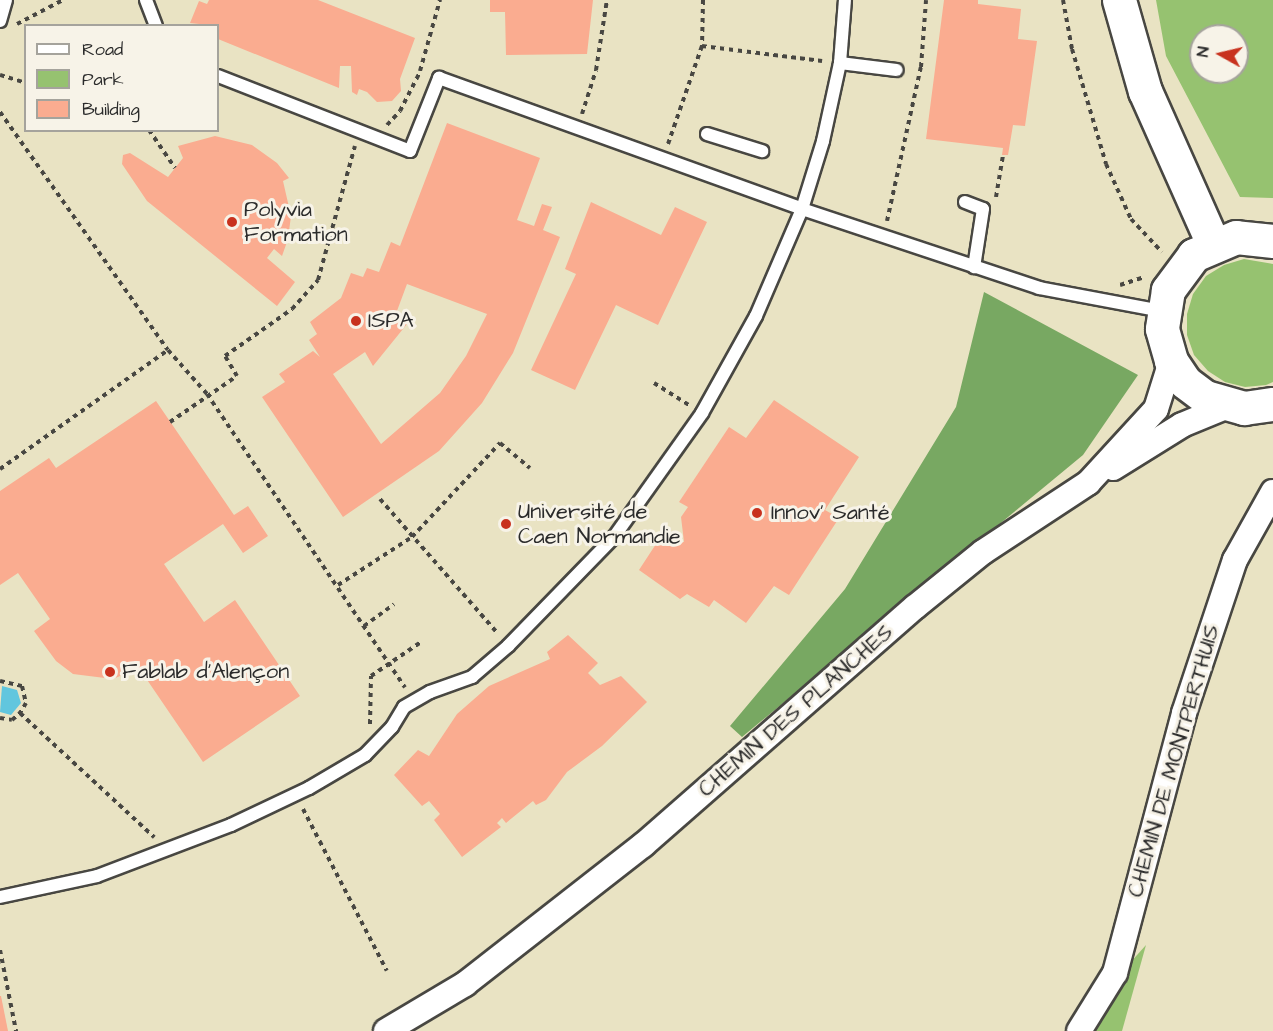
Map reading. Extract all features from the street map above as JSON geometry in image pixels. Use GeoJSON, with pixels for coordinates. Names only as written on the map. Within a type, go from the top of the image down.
{"type":"FeatureCollection","features":[{"type":"Feature","properties":{"kind":"main road"},"geometry":{"type":"LineString","coordinates":[[1119,0],[1145,91],[1213,244]]}},
{"type":"Feature","properties":{"kind":"main road"},"geometry":{"type":"LineString","coordinates":[[1273,241],[1236,237],[1213,244],[1179,270],[1162,311],[1163,337],[1171,362],[1185,382],[1205,397],[1228,406],[1244,408],[1273,404]]}},
{"type":"Feature","properties":{"kind":"street","name":"CHEMIN DES PLANCHES"},"geometry":{"type":"LineString","coordinates":[[386,1031],[465,984],[643,844],[940,586],[983,552],[1088,483],[1156,409],[1171,362]]}},
{"type":"Feature","properties":{"kind":"street"},"geometry":{"type":"LineString","coordinates":[[1088,483],[1182,425],[1228,406]]}},
{"type":"Feature","properties":{"kind":"street","name":"CHEMIN DE MONTPERTHUIS"},"geometry":{"type":"LineString","coordinates":[[1079,1031],[1115,973],[1184,713],[1235,560],[1273,492]]}},
{"type":"Feature","properties":{"kind":"lane"},"geometry":{"type":"LineString","coordinates":[[5,24],[6,0]]}},
{"type":"Feature","properties":{"kind":"lane"},"geometry":{"type":"LineString","coordinates":[[146,0],[155,24]]}},
{"type":"Feature","properties":{"kind":"lane"},"geometry":{"type":"LineString","coordinates":[[0,897],[97,876],[158,856],[296,794],[365,755],[392,727],[404,707],[472,677],[508,646],[614,537],[702,413],[756,316],[802,209],[823,141],[840,63],[845,0]]}},
{"type":"Feature","properties":{"kind":"lane"},"geometry":{"type":"LineString","coordinates":[[840,63],[897,70]]}},
{"type":"Feature","properties":{"kind":"lane"},"geometry":{"type":"LineString","coordinates":[[219,76],[410,151],[439,78],[802,209],[1039,288],[1162,311]]}},
{"type":"Feature","properties":{"kind":"lane"},"geometry":{"type":"LineString","coordinates":[[706,134],[762,151]]}},
{"type":"Feature","properties":{"kind":"lane"},"geometry":{"type":"LineString","coordinates":[[965,202],[983,209],[974,267]]}},
{"type":"Feature","properties":{"kind":"path"},"geometry":{"type":"LineString","coordinates":[[5,24],[63,0]]}},
{"type":"Feature","properties":{"kind":"path"},"geometry":{"type":"LineString","coordinates":[[170,422],[207,394],[237,376],[225,356],[292,309],[318,280],[354,147],[365,133],[389,124],[400,111],[420,72],[440,0]]}},
{"type":"Feature","properties":{"kind":"path"},"geometry":{"type":"LineString","coordinates":[[578,129],[596,70],[607,0]]}},
{"type":"Feature","properties":{"kind":"path"},"geometry":{"type":"LineString","coordinates":[[663,160],[702,46],[703,0]]}},
{"type":"Feature","properties":{"kind":"path"},"geometry":{"type":"LineString","coordinates":[[881,236],[896,192],[921,67],[926,0]]}},
{"type":"Feature","properties":{"kind":"path"},"geometry":{"type":"LineString","coordinates":[[1063,0],[1072,49],[1106,164],[1131,219],[1179,270]]}},
{"type":"Feature","properties":{"kind":"path"},"geometry":{"type":"LineString","coordinates":[[702,46],[840,63]]}},
{"type":"Feature","properties":{"kind":"path"},"geometry":{"type":"LineString","coordinates":[[420,72],[439,78]]}},
{"type":"Feature","properties":{"kind":"path"},"geometry":{"type":"LineString","coordinates":[[0,75],[24,82]]}},
{"type":"Feature","properties":{"kind":"path"},"geometry":{"type":"LineString","coordinates":[[0,112],[168,350],[207,394],[338,585],[414,701]]}},
{"type":"Feature","properties":{"kind":"path"},"geometry":{"type":"LineString","coordinates":[[150,132],[175,168]]}},
{"type":"Feature","properties":{"kind":"path"},"geometry":{"type":"LineString","coordinates":[[0,469],[168,350]]}},
{"type":"Feature","properties":{"kind":"path"},"geometry":{"type":"LineString","coordinates":[[654,383],[702,413]]}},
{"type":"Feature","properties":{"kind":"path"},"geometry":{"type":"LineString","coordinates":[[338,585],[412,537],[500,442],[530,468]]}},
{"type":"Feature","properties":{"kind":"path"},"geometry":{"type":"LineString","coordinates":[[380,499],[508,646]]}},
{"type":"Feature","properties":{"kind":"path"},"geometry":{"type":"LineString","coordinates":[[364,626],[394,604]]}},
{"type":"Feature","properties":{"kind":"path"},"geometry":{"type":"LineString","coordinates":[[368,728],[371,722],[371,676],[421,642]]}},
{"type":"Feature","properties":{"kind":"path"},"geometry":{"type":"LineString","coordinates":[[0,681],[22,686],[26,703],[12,720],[0,718]]}},
{"type":"Feature","properties":{"kind":"path"},"geometry":{"type":"LineString","coordinates":[[20,713],[157,840]]}},
{"type":"Feature","properties":{"kind":"path"},"geometry":{"type":"LineString","coordinates":[[296,794],[387,971]]}},
{"type":"Feature","properties":{"kind":"path"},"geometry":{"type":"LineString","coordinates":[[0,950],[16,1031]]}},
{"type":"Feature","properties":{"kind":"green space"},"geometry":{"type":"Polygon","coordinates":[[[1156,0],[1273,0],[1273,198],[1240,197],[1166,56],[1156,0]]]}},
{"type":"Feature","properties":{"kind":"green space"},"geometry":{"type":"Polygon","coordinates":[[[1244,259],[1273,264],[1273,382],[1245,387],[1225,382],[1208,371],[1194,355],[1187,335],[1187,314],[1193,294],[1206,276],[1224,265],[1244,259]]]}},
{"type":"Feature","properties":{"kind":"green space"},"geometry":{"type":"Polygon","coordinates":[[[984,292],[1138,375],[1083,455],[742,737],[730,726],[845,589],[956,407],[984,292]]]}},
{"type":"Feature","properties":{"kind":"green space"},"geometry":{"type":"Polygon","coordinates":[[[1146,945],[1122,1031],[1069,1031],[1146,945]]]}},
{"type":"Feature","properties":{"kind":"water"},"geometry":{"type":"Polygon","coordinates":[[[2,686],[17,690],[21,703],[11,715],[0,712],[2,686]]]}},
{"type":"Feature","properties":{"kind":"building"},"geometry":{"type":"Polygon","coordinates":[[[209,0],[318,0],[415,38],[400,79],[401,91],[392,101],[377,102],[367,92],[359,89],[357,95],[352,92],[351,66],[340,66],[339,88],[219,39],[219,24],[190,23],[199,1],[207,4],[209,0]]]}},
{"type":"Feature","properties":{"kind":"building"},"geometry":{"type":"Polygon","coordinates":[[[490,0],[593,0],[587,54],[506,55],[505,12],[490,12],[490,0]]]}},
{"type":"Feature","properties":{"kind":"building"},"geometry":{"type":"Polygon","coordinates":[[[944,0],[978,0],[978,4],[1021,9],[1018,39],[1037,41],[1025,126],[1013,125],[1008,155],[1002,155],[1003,148],[926,139],[944,0]]]}},
{"type":"Feature","properties":{"kind":"building","name":"ISPA"},"geometry":{"type":"Polygon","coordinates":[[[447,123],[540,158],[517,220],[534,226],[542,204],[552,207],[543,230],[560,237],[513,353],[482,403],[439,451],[343,517],[262,397],[285,382],[279,374],[313,351],[320,357],[309,340],[317,334],[310,322],[341,298],[351,273],[363,277],[367,268],[379,272],[391,242],[400,246],[447,123]],[[407,284],[394,319],[407,324],[373,366],[365,352],[333,374],[381,444],[440,393],[466,356],[487,314],[407,284]]]}},
{"type":"Feature","properties":{"kind":"building","name":"Polyvia Formation"},"geometry":{"type":"Polygon","coordinates":[[[215,136],[252,145],[277,163],[289,178],[283,181],[291,216],[288,239],[282,256],[274,249],[267,258],[295,282],[277,306],[147,201],[122,164],[123,155],[130,153],[168,177],[183,158],[178,146],[215,136]]]}},
{"type":"Feature","properties":{"kind":"building"},"geometry":{"type":"Polygon","coordinates":[[[591,202],[661,235],[675,207],[707,222],[658,325],[616,305],[575,390],[531,370],[576,274],[565,269],[591,202]]]}},
{"type":"Feature","properties":{"kind":"building","name":"Innov' Santé"},"geometry":{"type":"Polygon","coordinates":[[[774,400],[859,457],[825,510],[839,518],[789,595],[774,586],[746,623],[714,600],[709,607],[687,594],[680,599],[639,570],[656,544],[684,542],[681,517],[688,507],[679,502],[729,427],[746,438],[774,400]]]}},
{"type":"Feature","properties":{"kind":"building"},"geometry":{"type":"Polygon","coordinates":[[[156,401],[234,515],[248,506],[268,536],[243,553],[223,524],[164,564],[204,622],[235,600],[300,696],[203,762],[139,668],[113,679],[73,674],[56,661],[34,631],[50,619],[18,573],[0,585],[0,491],[49,458],[56,468],[156,401]]]}},
{"type":"Feature","properties":{"kind":"building"},"geometry":{"type":"Polygon","coordinates":[[[568,635],[598,663],[588,673],[600,685],[621,676],[647,702],[602,746],[567,772],[546,800],[536,805],[533,801],[506,823],[502,818],[497,823],[501,827],[462,857],[434,820],[440,814],[429,801],[422,806],[394,775],[418,750],[429,756],[457,714],[489,686],[550,659],[547,652],[568,635]]]}},
{"type":"Feature","properties":{"kind":"building"},"geometry":{"type":"Polygon","coordinates":[[[1,996],[8,1031],[0,1031],[1,996]]]}},
{"type":"Feature","properties":{"kind":"place","name":"Polyvia Formation"},"geometry":{"type":"Point","coordinates":[232,222]}},
{"type":"Feature","properties":{"kind":"place","name":"ISPA"},"geometry":{"type":"Point","coordinates":[356,321]}},
{"type":"Feature","properties":{"kind":"place","name":"Innov' Santé"},"geometry":{"type":"Point","coordinates":[757,513]}},
{"type":"Feature","properties":{"kind":"place","name":"Université de Caen Normandie"},"geometry":{"type":"Point","coordinates":[506,524]}},
{"type":"Feature","properties":{"kind":"place","name":"Fablab d'Alençon"},"geometry":{"type":"Point","coordinates":[110,672]}}]}
